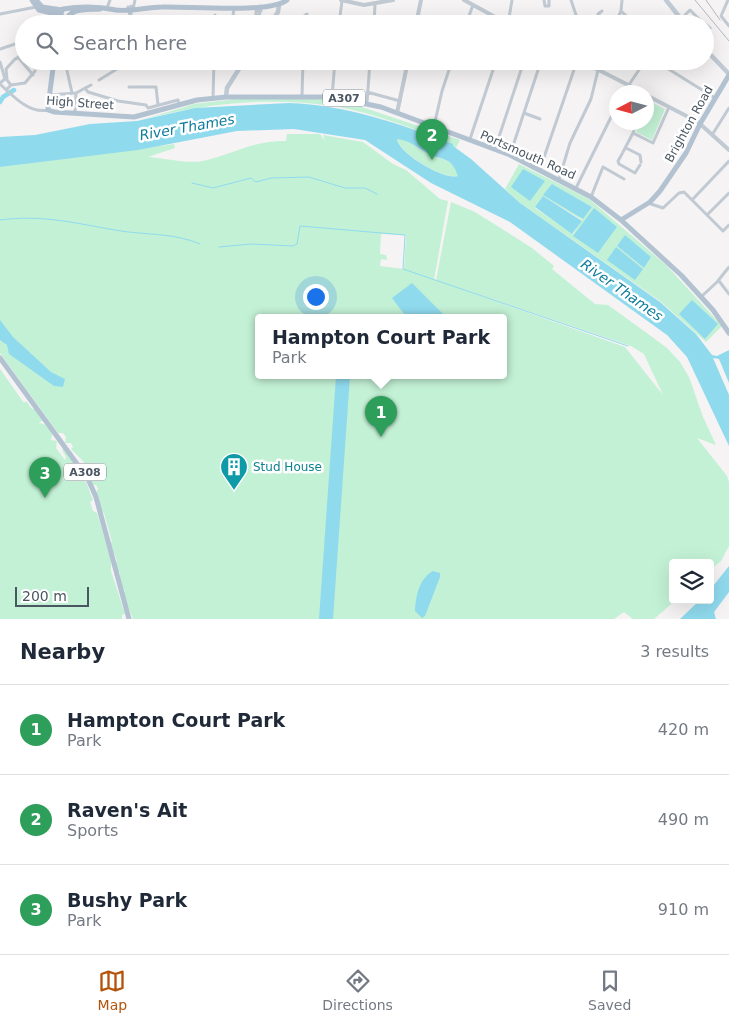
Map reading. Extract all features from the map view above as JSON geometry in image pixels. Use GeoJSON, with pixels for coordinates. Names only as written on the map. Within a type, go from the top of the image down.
{"type":"FeatureCollection","features":[{"type":"Feature","properties":{"kind":"main road"},"geometry":{"type":"LineString","coordinates":[[34,0],[37,7],[64,13],[90,6],[132,8],[166,4],[261,8],[287,0]]}},
{"type":"Feature","properties":{"kind":"main road"},"geometry":{"type":"LineString","coordinates":[[666,0],[677,15]]}},
{"type":"Feature","properties":{"kind":"main road"},"geometry":{"type":"LineString","coordinates":[[276,15],[278,12],[277,3]]}},
{"type":"Feature","properties":{"kind":"main road"},"geometry":{"type":"LineString","coordinates":[[714,59],[729,77]]}},
{"type":"Feature","properties":{"kind":"main road"},"geometry":{"type":"LineString","coordinates":[[48,110],[53,70]]}},
{"type":"Feature","properties":{"kind":"main road"},"geometry":{"type":"LineString","coordinates":[[226,97],[227,88],[238,70]]}},
{"type":"Feature","properties":{"kind":"main road","name":"Brighton Road"},"geometry":{"type":"LineString","coordinates":[[621,220],[648,203],[658,194],[679,166],[700,124],[729,77]]}},
{"type":"Feature","properties":{"kind":"main road","name":"Portsmouth Road"},"geometry":{"type":"LineString","coordinates":[[149,111],[178,103],[213,98],[332,96],[367,103],[398,113],[495,149],[591,196],[621,220],[681,275],[729,333]]}},
{"type":"Feature","properties":{"kind":"main road","name":"High Street"},"geometry":{"type":"LineString","coordinates":[[48,110],[54,112],[134,117],[149,111]]}},
{"type":"Feature","properties":{"kind":"main road","name":"A308"},"geometry":{"type":"LineString","coordinates":[[0,358],[78,462],[88,479],[96,497],[130,619]]}},
{"type":"Feature","properties":{"kind":"street"},"geometry":{"type":"LineString","coordinates":[[108,8],[110,0]]}},
{"type":"Feature","properties":{"kind":"street"},"geometry":{"type":"LineString","coordinates":[[132,15],[135,0]]}},
{"type":"Feature","properties":{"kind":"street"},"geometry":{"type":"LineString","coordinates":[[340,15],[341,0],[375,4],[393,0]]}},
{"type":"Feature","properties":{"kind":"street"},"geometry":{"type":"LineString","coordinates":[[418,15],[421,0]]}},
{"type":"Feature","properties":{"kind":"street"},"geometry":{"type":"LineString","coordinates":[[464,0],[491,15]]}},
{"type":"Feature","properties":{"kind":"street"},"geometry":{"type":"LineString","coordinates":[[510,15],[512,0]]}},
{"type":"Feature","properties":{"kind":"street"},"geometry":{"type":"LineString","coordinates":[[544,0],[545,6],[549,6],[549,0]]}},
{"type":"Feature","properties":{"kind":"street"},"geometry":{"type":"LineString","coordinates":[[571,0],[576,15]]}},
{"type":"Feature","properties":{"kind":"street"},"geometry":{"type":"LineString","coordinates":[[619,15],[622,0]]}},
{"type":"Feature","properties":{"kind":"street"},"geometry":{"type":"LineString","coordinates":[[728,0],[722,16],[729,26]]}},
{"type":"Feature","properties":{"kind":"street"},"geometry":{"type":"LineString","coordinates":[[374,15],[375,4]]}},
{"type":"Feature","properties":{"kind":"street"},"geometry":{"type":"LineString","coordinates":[[469,15],[473,5]]}},
{"type":"Feature","properties":{"kind":"street"},"geometry":{"type":"LineString","coordinates":[[0,14],[37,7]]}},
{"type":"Feature","properties":{"kind":"street"},"geometry":{"type":"LineString","coordinates":[[233,15],[234,8]]}},
{"type":"Feature","properties":{"kind":"street"},"geometry":{"type":"LineString","coordinates":[[686,15],[690,10],[695,15]]}},
{"type":"Feature","properties":{"kind":"street"},"geometry":{"type":"LineString","coordinates":[[599,15],[602,11]]}},
{"type":"Feature","properties":{"kind":"street"},"geometry":{"type":"LineString","coordinates":[[621,11],[625,15]]}},
{"type":"Feature","properties":{"kind":"street"},"geometry":{"type":"LineString","coordinates":[[0,49],[15,44]]}},
{"type":"Feature","properties":{"kind":"street"},"geometry":{"type":"LineString","coordinates":[[11,85],[7,80],[6,71],[15,60]]}},
{"type":"Feature","properties":{"kind":"street"},"geometry":{"type":"LineString","coordinates":[[0,62],[5,79],[0,84],[7,90],[11,85]]}},
{"type":"Feature","properties":{"kind":"street"},"geometry":{"type":"LineString","coordinates":[[11,85],[22,85],[34,73],[31,70]]}},
{"type":"Feature","properties":{"kind":"street"},"geometry":{"type":"LineString","coordinates":[[67,70],[74,93],[75,113]]}},
{"type":"Feature","properties":{"kind":"street"},"geometry":{"type":"LineString","coordinates":[[98,80],[115,70]]}},
{"type":"Feature","properties":{"kind":"street"},"geometry":{"type":"LineString","coordinates":[[213,98],[214,70]]}},
{"type":"Feature","properties":{"kind":"street"},"geometry":{"type":"LineString","coordinates":[[302,96],[303,70]]}},
{"type":"Feature","properties":{"kind":"street"},"geometry":{"type":"LineString","coordinates":[[332,96],[334,70]]}},
{"type":"Feature","properties":{"kind":"street"},"geometry":{"type":"LineString","coordinates":[[367,103],[369,70]]}},
{"type":"Feature","properties":{"kind":"street"},"geometry":{"type":"LineString","coordinates":[[398,113],[406,70]]}},
{"type":"Feature","properties":{"kind":"street"},"geometry":{"type":"LineString","coordinates":[[434,127],[449,70]]}},
{"type":"Feature","properties":{"kind":"street"},"geometry":{"type":"LineString","coordinates":[[470,140],[493,70]]}},
{"type":"Feature","properties":{"kind":"street"},"geometry":{"type":"LineString","coordinates":[[495,149],[521,70]]}},
{"type":"Feature","properties":{"kind":"street"},"geometry":{"type":"LineString","coordinates":[[510,155],[538,70]]}},
{"type":"Feature","properties":{"kind":"street"},"geometry":{"type":"LineString","coordinates":[[540,170],[576,70]]}},
{"type":"Feature","properties":{"kind":"street"},"geometry":{"type":"LineString","coordinates":[[559,179],[570,143],[591,98],[597,70]]}},
{"type":"Feature","properties":{"kind":"street"},"geometry":{"type":"LineString","coordinates":[[599,70],[627,85],[638,70]]}},
{"type":"Feature","properties":{"kind":"street"},"geometry":{"type":"LineString","coordinates":[[671,70],[715,98]]}},
{"type":"Feature","properties":{"kind":"street"},"geometry":{"type":"LineString","coordinates":[[50,95],[74,93],[90,85]]}},
{"type":"Feature","properties":{"kind":"street"},"geometry":{"type":"LineString","coordinates":[[129,87],[156,87],[158,105]]}},
{"type":"Feature","properties":{"kind":"street"},"geometry":{"type":"LineString","coordinates":[[85,88],[88,92],[118,101],[146,104],[149,111],[158,105],[178,103]]}},
{"type":"Feature","properties":{"kind":"street","name":"High Street"},"geometry":{"type":"LineString","coordinates":[[7,90],[30,107],[48,110]]}},
{"type":"Feature","properties":{"kind":"street"},"geometry":{"type":"LineString","coordinates":[[367,92],[400,101]]}},
{"type":"Feature","properties":{"kind":"street"},"geometry":{"type":"LineString","coordinates":[[654,100],[669,106],[700,124],[729,150]]}},
{"type":"Feature","properties":{"kind":"street"},"geometry":{"type":"LineString","coordinates":[[632,133],[653,143],[669,106]]}},
{"type":"Feature","properties":{"kind":"street"},"geometry":{"type":"LineString","coordinates":[[712,135],[729,110]]}},
{"type":"Feature","properties":{"kind":"street"},"geometry":{"type":"LineString","coordinates":[[524,113],[540,118]]}},
{"type":"Feature","properties":{"kind":"street"},"geometry":{"type":"LineString","coordinates":[[576,188],[609,121]]}},
{"type":"Feature","properties":{"kind":"street"},"geometry":{"type":"LineString","coordinates":[[626,148],[640,155],[641,164],[635,172],[619,164],[618,161],[633,130]]}},
{"type":"Feature","properties":{"kind":"street"},"geometry":{"type":"LineString","coordinates":[[692,200],[729,162]]}},
{"type":"Feature","properties":{"kind":"street"},"geometry":{"type":"LineString","coordinates":[[591,196],[603,167],[624,179]]}},
{"type":"Feature","properties":{"kind":"street"},"geometry":{"type":"LineString","coordinates":[[648,203],[664,208],[679,193],[684,192],[723,232],[729,225]]}},
{"type":"Feature","properties":{"kind":"street"},"geometry":{"type":"LineString","coordinates":[[707,215],[728,192]]}},
{"type":"Feature","properties":{"kind":"street"},"geometry":{"type":"LineString","coordinates":[[701,297],[719,280],[729,267]]}},
{"type":"Feature","properties":{"kind":"street"},"geometry":{"type":"LineString","coordinates":[[719,280],[728,291]]}},
{"type":"Feature","properties":{"kind":"green space"},"geometry":{"type":"Polygon","coordinates":[[[236,99],[321,99],[347,102],[460,140],[456,148],[436,138],[363,113],[338,107],[290,102],[217,105],[145,119],[194,104],[236,99]]]}},
{"type":"Feature","properties":{"kind":"green space"},"geometry":{"type":"Polygon","coordinates":[[[654,104],[665,109],[652,140],[636,132],[637,130],[654,130],[654,104]]]}},
{"type":"Feature","properties":{"kind":"green space"},"geometry":{"type":"Polygon","coordinates":[[[287,134],[320,134],[325,141],[323,135],[363,142],[393,164],[406,170],[440,199],[448,201],[434,280],[436,280],[451,202],[475,212],[532,248],[554,266],[552,269],[595,304],[608,305],[667,348],[680,362],[689,377],[703,417],[716,445],[697,438],[727,476],[729,482],[729,546],[721,561],[714,567],[714,559],[669,559],[669,604],[671,604],[654,619],[633,619],[624,612],[614,619],[133,619],[123,594],[125,590],[122,589],[120,581],[122,580],[120,579],[120,573],[117,571],[115,563],[117,561],[110,543],[112,542],[96,493],[98,489],[96,485],[93,485],[87,474],[90,472],[82,464],[84,462],[71,449],[73,447],[71,443],[65,443],[66,437],[63,433],[58,433],[0,353],[0,167],[174,144],[175,148],[148,157],[197,162],[262,143],[286,141],[287,134]],[[381,234],[380,254],[386,255],[387,260],[381,259],[380,266],[404,269],[406,235],[381,234]],[[450,285],[625,347],[663,395],[644,354],[631,346],[450,285]]]}},
{"type":"Feature","properties":{"kind":"green space"},"geometry":{"type":"Polygon","coordinates":[[[397,139],[410,143],[429,154],[450,162],[459,176],[444,174],[424,165],[406,151],[397,139]]]}},
{"type":"Feature","properties":{"kind":"green space"},"geometry":{"type":"Polygon","coordinates":[[[519,164],[589,199],[666,265],[722,326],[706,342],[660,301],[520,203],[505,189],[519,164]],[[552,184],[582,219],[592,207],[552,184]],[[543,196],[535,208],[573,234],[582,220],[543,196]],[[625,236],[617,246],[644,268],[651,257],[625,236]]]}},
{"type":"Feature","properties":{"kind":"green space"},"geometry":{"type":"Polygon","coordinates":[[[0,369],[24,403],[26,401],[32,409],[35,408],[43,420],[39,423],[47,425],[52,434],[51,440],[57,441],[56,448],[65,460],[66,457],[62,450],[64,448],[73,460],[73,464],[78,467],[75,471],[81,474],[82,477],[79,479],[86,482],[93,500],[90,502],[93,511],[97,513],[111,560],[111,571],[125,614],[122,615],[122,619],[0,619],[0,369]]]}},
{"type":"Feature","properties":{"kind":"water","name":"River Thames"},"geometry":{"type":"Polygon","coordinates":[[[289,103],[331,107],[413,129],[453,144],[453,146],[471,159],[520,203],[660,302],[696,334],[712,355],[717,356],[729,350],[729,383],[719,359],[713,358],[729,395],[729,446],[687,357],[667,335],[510,222],[431,183],[365,140],[294,129],[237,131],[138,150],[0,167],[0,137],[35,135],[90,124],[137,121],[195,108],[289,103]],[[397,139],[399,145],[423,165],[443,174],[458,176],[452,165],[446,160],[429,154],[397,139]]]}},
{"type":"Feature","properties":{"kind":"water"},"geometry":{"type":"Polygon","coordinates":[[[523,169],[545,181],[530,201],[511,187],[523,169]]]}},
{"type":"Feature","properties":{"kind":"water"},"geometry":{"type":"Polygon","coordinates":[[[552,184],[592,207],[583,219],[543,195],[552,184]]]}},
{"type":"Feature","properties":{"kind":"water"},"geometry":{"type":"Polygon","coordinates":[[[543,196],[582,221],[572,234],[535,207],[543,196]]]}},
{"type":"Feature","properties":{"kind":"water"},"geometry":{"type":"Polygon","coordinates":[[[594,208],[617,227],[598,253],[573,236],[594,208]]]}},
{"type":"Feature","properties":{"kind":"water"},"geometry":{"type":"Polygon","coordinates":[[[625,235],[651,257],[644,268],[617,246],[625,235]]]}},
{"type":"Feature","properties":{"kind":"water"},"geometry":{"type":"Polygon","coordinates":[[[616,247],[643,269],[635,280],[607,260],[616,247]]]}},
{"type":"Feature","properties":{"kind":"water"},"geometry":{"type":"Polygon","coordinates":[[[412,283],[443,314],[404,314],[392,298],[412,283]]]}},
{"type":"Feature","properties":{"kind":"water"},"geometry":{"type":"Polygon","coordinates":[[[692,300],[718,324],[705,339],[679,314],[692,300]]]}},
{"type":"Feature","properties":{"kind":"water"},"geometry":{"type":"Polygon","coordinates":[[[0,320],[13,337],[51,372],[65,379],[63,387],[54,386],[9,354],[7,345],[0,340],[0,320]]]}},
{"type":"Feature","properties":{"kind":"water"},"geometry":{"type":"Polygon","coordinates":[[[336,379],[350,379],[333,619],[319,619],[336,379]]]}},
{"type":"Feature","properties":{"kind":"water"},"geometry":{"type":"Polygon","coordinates":[[[729,566],[729,592],[714,612],[716,619],[680,619],[696,604],[714,604],[714,585],[729,566]]]}},
{"type":"Feature","properties":{"kind":"water"},"geometry":{"type":"Polygon","coordinates":[[[433,571],[440,573],[440,577],[425,616],[422,618],[415,611],[417,593],[424,578],[433,571]]]}},
{"type":"Feature","properties":{"kind":"waterway"},"geometry":{"type":"LineString","coordinates":[[0,102],[3,97],[14,90]]}},
{"type":"Feature","properties":{"kind":"waterway"},"geometry":{"type":"LineString","coordinates":[[192,183],[213,188],[251,178],[256,182],[271,178],[309,177],[345,188],[365,188],[377,194]]}},
{"type":"Feature","properties":{"kind":"waterway"},"geometry":{"type":"LineString","coordinates":[[0,220],[16,218],[46,219],[121,231],[171,236],[200,244]]}},
{"type":"Feature","properties":{"kind":"waterway"},"geometry":{"type":"LineString","coordinates":[[219,247],[251,244],[293,246],[297,244],[300,226],[405,235],[403,269],[628,346]]}},
{"type":"Feature","properties":{"kind":"railway"},"geometry":{"type":"LineString","coordinates":[[695,0],[707,15]]}},
{"type":"Feature","properties":{"kind":"railway"},"geometry":{"type":"LineString","coordinates":[[706,0],[720,20]]}},
{"type":"Feature","properties":{"kind":"railway"},"geometry":{"type":"LineString","coordinates":[[714,23],[729,41]]}},
{"type":"Feature","properties":{"kind":"place","name":"Raven's Ait"},"geometry":{"type":"Point","coordinates":[432,160]}},
{"type":"Feature","properties":{"kind":"place","name":"Hampton Court Park"},"geometry":{"type":"Point","coordinates":[381,437]}},
{"type":"Feature","properties":{"kind":"place","name":"Stud House"},"geometry":{"type":"Point","coordinates":[234,491]}},
{"type":"Feature","properties":{"kind":"place","name":"Bushy Park"},"geometry":{"type":"Point","coordinates":[45,498]}}]}
